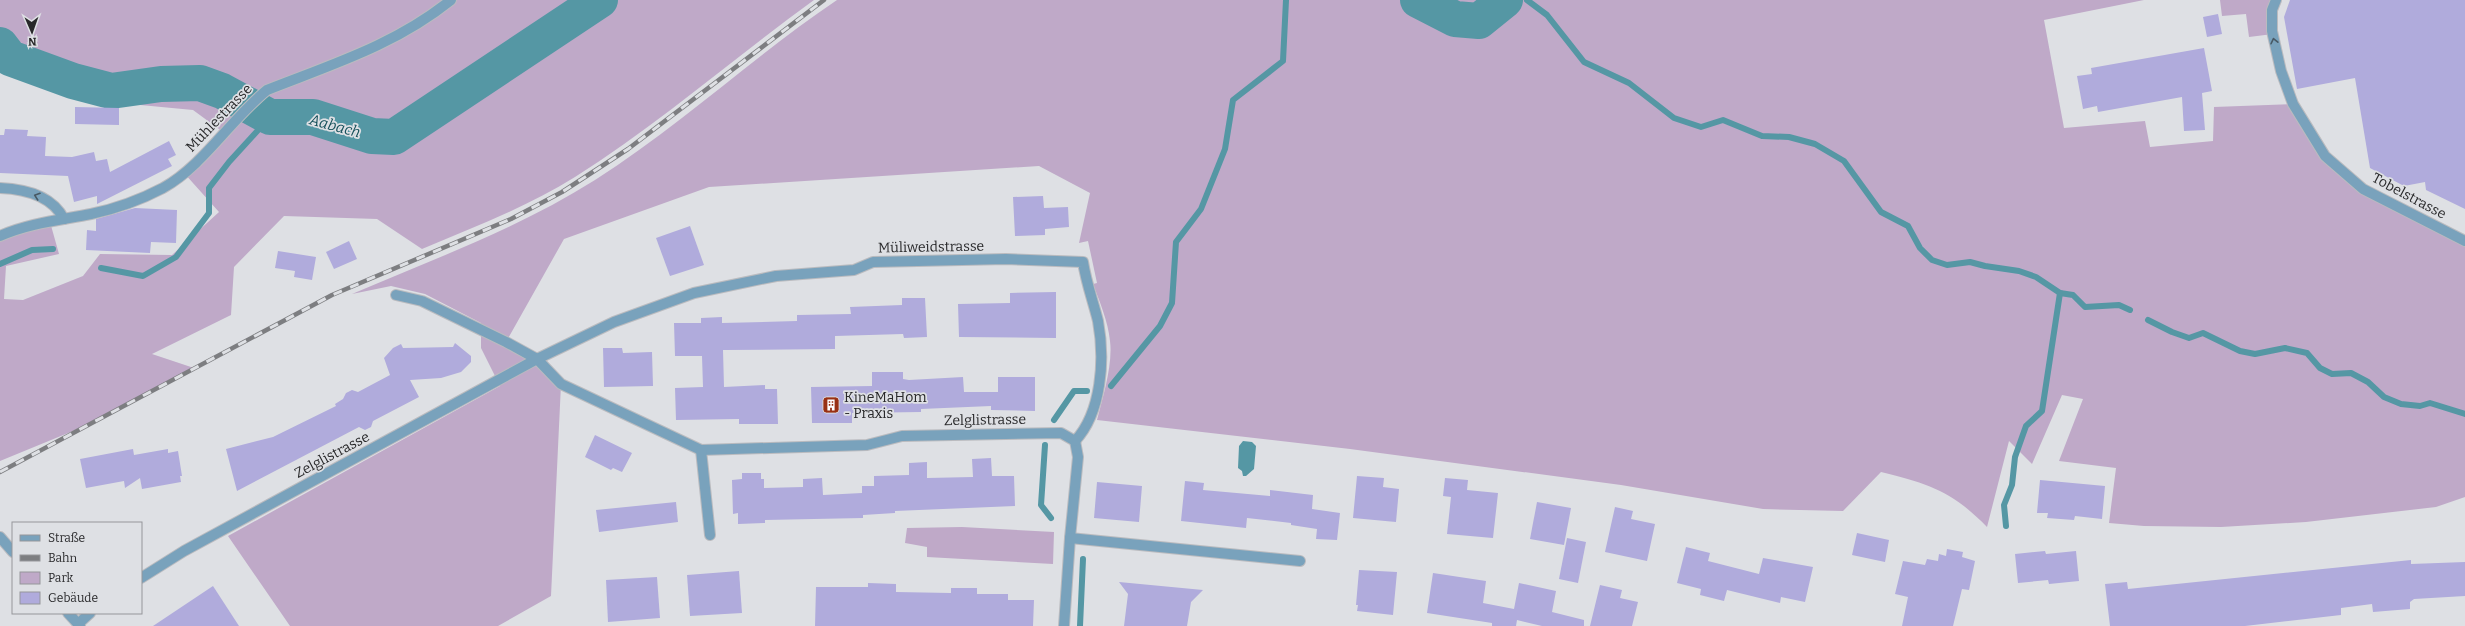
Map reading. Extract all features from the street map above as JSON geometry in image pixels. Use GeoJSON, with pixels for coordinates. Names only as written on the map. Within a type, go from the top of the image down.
{"type":"FeatureCollection","features":[{"type":"Feature","properties":{"kind":"street","name":"Mühlestrasse"},"geometry":{"type":"LineString","coordinates":[[0,236],[16,229],[94,213],[163,188],[195,163],[254,100],[267,90],[369,51],[424,21],[451,0]]}},
{"type":"Feature","properties":{"kind":"street","name":"Tobelstrasse"},"geometry":{"type":"LineString","coordinates":[[2276,0],[2272,10],[2272,31],[2281,71],[2293,104],[2325,156],[2363,189],[2465,241]]}},
{"type":"Feature","properties":{"kind":"street"},"geometry":{"type":"LineString","coordinates":[[0,188],[15,188],[49,200],[58,208],[64,219]]}},
{"type":"Feature","properties":{"kind":"street","name":"Müliweidstrasse"},"geometry":{"type":"LineString","coordinates":[[537,359],[614,322],[694,293],[776,276],[854,270],[873,262],[1006,259],[1083,262],[1098,322],[1101,369],[1090,419],[1086,429],[1074,441]]}},
{"type":"Feature","properties":{"kind":"street","name":"Zelglistrasse"},"geometry":{"type":"LineString","coordinates":[[396,295],[422,301],[537,359],[561,384],[701,450],[867,445],[910,436],[1061,433],[1074,441]]}},
{"type":"Feature","properties":{"kind":"street","name":"Zelglistrasse"},"geometry":{"type":"LineString","coordinates":[[142,577],[184,551],[537,359]]}},
{"type":"Feature","properties":{"kind":"street"},"geometry":{"type":"LineString","coordinates":[[1064,626],[1070,538],[1078,457],[1074,441]]}},
{"type":"Feature","properties":{"kind":"street"},"geometry":{"type":"LineString","coordinates":[[701,450],[710,535]]}},
{"type":"Feature","properties":{"kind":"street"},"geometry":{"type":"LineString","coordinates":[[0,537],[12,551]]}},
{"type":"Feature","properties":{"kind":"street"},"geometry":{"type":"LineString","coordinates":[[1070,538],[1300,561]]}},
{"type":"Feature","properties":{"kind":"street"},"geometry":{"type":"LineString","coordinates":[[69,614],[79,625],[89,614]]}},
{"type":"Feature","properties":{"kind":"green space"},"geometry":{"type":"Polygon","coordinates":[[[0,0],[814,0],[637,135],[575,177],[519,207],[422,249],[377,219],[284,216],[234,267],[231,315],[152,354],[194,368],[73,431],[0,461],[0,236],[50,222],[59,254],[6,266],[4,299],[23,300],[83,276],[100,254],[172,255],[219,212],[184,173],[223,132],[193,110],[77,99],[14,49],[0,53],[0,0]]]}},
{"type":"Feature","properties":{"kind":"green space"},"geometry":{"type":"Polygon","coordinates":[[[837,0],[2144,0],[2044,20],[2064,128],[2145,121],[2150,147],[2213,141],[2214,107],[2293,104],[2325,156],[2363,189],[2465,241],[2465,497],[2436,507],[2306,522],[2221,527],[2144,526],[2109,523],[2116,468],[2059,461],[2083,399],[2062,395],[2032,464],[2009,441],[1987,527],[1962,505],[1939,490],[1881,472],[1843,511],[1763,509],[1621,485],[1350,449],[1097,420],[1107,380],[1111,350],[1106,319],[1093,284],[1097,283],[1088,241],[1079,243],[1090,193],[1039,166],[709,187],[564,239],[506,342],[561,384],[551,596],[498,626],[290,626],[228,536],[500,386],[481,348],[481,323],[425,294],[391,286],[352,294],[506,228],[595,180],[657,137],[776,44],[837,0]]]}},
{"type":"Feature","properties":{"kind":"green space"},"geometry":{"type":"Polygon","coordinates":[[[2220,0],[2276,0],[2273,34],[2249,37],[2246,14],[2222,16],[2220,0]]]}},
{"type":"Feature","properties":{"kind":"green space"},"geometry":{"type":"Polygon","coordinates":[[[962,527],[1054,532],[1053,564],[927,557],[927,547],[905,543],[907,528],[962,527]]]}},
{"type":"Feature","properties":{"kind":"water"},"geometry":{"type":"Polygon","coordinates":[[[1243,441],[1252,442],[1256,446],[1254,469],[1246,476],[1243,476],[1242,471],[1238,468],[1239,446],[1243,441]]]}},
{"type":"Feature","properties":{"kind":"building"},"geometry":{"type":"Polygon","coordinates":[[[2290,0],[2465,0],[2465,209],[2426,190],[2425,182],[2404,186],[2370,168],[2355,78],[2297,89],[2284,17],[2290,0]]]}},
{"type":"Feature","properties":{"kind":"building"},"geometry":{"type":"Polygon","coordinates":[[[2218,14],[2222,34],[2207,37],[2203,17],[2218,14]]]}},
{"type":"Feature","properties":{"kind":"building"},"geometry":{"type":"Polygon","coordinates":[[[2204,48],[2212,91],[2202,93],[2205,130],[2184,131],[2182,97],[2098,112],[2097,106],[2083,109],[2077,76],[2092,74],[2091,68],[2204,48]]]}},
{"type":"Feature","properties":{"kind":"building"},"geometry":{"type":"Polygon","coordinates":[[[75,107],[119,108],[119,125],[75,124],[75,107]]]}},
{"type":"Feature","properties":{"kind":"building"},"geometry":{"type":"Polygon","coordinates":[[[5,129],[28,130],[27,136],[46,137],[45,156],[72,157],[94,152],[96,161],[107,159],[110,172],[169,141],[176,155],[168,159],[172,166],[97,204],[97,196],[74,202],[68,176],[0,173],[0,135],[4,135],[5,129]]]}},
{"type":"Feature","properties":{"kind":"building"},"geometry":{"type":"Polygon","coordinates":[[[1043,196],[1044,208],[1068,207],[1069,227],[1045,229],[1045,235],[1015,236],[1013,197],[1043,196]]]}},
{"type":"Feature","properties":{"kind":"building"},"geometry":{"type":"Polygon","coordinates":[[[135,208],[177,210],[176,243],[151,242],[150,253],[86,250],[87,230],[96,231],[96,219],[135,208]]]}},
{"type":"Feature","properties":{"kind":"building"},"geometry":{"type":"Polygon","coordinates":[[[690,226],[704,265],[670,276],[656,238],[690,226]]]}},
{"type":"Feature","properties":{"kind":"building"},"geometry":{"type":"Polygon","coordinates":[[[349,241],[357,259],[334,269],[326,252],[349,241]]]}},
{"type":"Feature","properties":{"kind":"building"},"geometry":{"type":"Polygon","coordinates":[[[278,251],[316,257],[312,280],[294,277],[295,271],[275,268],[278,251]]]}},
{"type":"Feature","properties":{"kind":"building"},"geometry":{"type":"Polygon","coordinates":[[[1056,292],[1056,338],[959,337],[958,304],[1010,303],[1010,293],[1056,292]]]}},
{"type":"Feature","properties":{"kind":"building"},"geometry":{"type":"Polygon","coordinates":[[[902,298],[925,298],[927,337],[904,338],[903,334],[835,336],[835,349],[723,350],[724,387],[765,385],[765,389],[777,389],[778,424],[739,424],[739,419],[676,420],[675,388],[703,387],[702,356],[675,356],[674,323],[701,323],[701,318],[722,317],[722,323],[797,321],[797,315],[851,314],[850,307],[902,305],[902,298]]]}},
{"type":"Feature","properties":{"kind":"building"},"geometry":{"type":"Polygon","coordinates":[[[455,343],[471,356],[471,362],[461,372],[441,378],[410,380],[419,397],[373,421],[371,427],[365,430],[359,427],[237,491],[226,449],[273,437],[336,406],[335,404],[343,399],[346,393],[352,390],[358,392],[390,375],[384,358],[393,348],[401,344],[403,348],[453,347],[455,343]]]}},
{"type":"Feature","properties":{"kind":"building"},"geometry":{"type":"Polygon","coordinates":[[[603,348],[622,348],[623,353],[652,352],[653,386],[604,387],[603,348]]]}},
{"type":"Feature","properties":{"kind":"building"},"geometry":{"type":"Polygon","coordinates":[[[872,372],[903,372],[903,379],[909,380],[963,377],[964,392],[998,392],[998,377],[1035,377],[1035,411],[991,410],[991,406],[921,409],[921,412],[852,413],[852,423],[812,423],[811,387],[872,386],[872,372]]]}},
{"type":"Feature","properties":{"kind":"building"},"geometry":{"type":"Polygon","coordinates":[[[595,435],[632,453],[622,472],[613,468],[611,470],[585,457],[595,435]]]}},
{"type":"Feature","properties":{"kind":"building"},"geometry":{"type":"Polygon","coordinates":[[[133,449],[134,455],[168,449],[168,453],[178,451],[182,476],[180,476],[181,482],[142,489],[140,478],[125,488],[124,481],[86,488],[80,459],[133,449]]]}},
{"type":"Feature","properties":{"kind":"building"},"geometry":{"type":"Polygon","coordinates":[[[991,458],[992,476],[1014,476],[1015,506],[895,511],[895,513],[863,515],[863,518],[765,520],[765,523],[738,524],[738,513],[733,514],[732,480],[742,479],[742,473],[761,473],[761,479],[764,479],[764,488],[803,487],[803,479],[822,478],[823,495],[862,493],[862,486],[874,486],[874,476],[909,475],[909,463],[927,462],[927,478],[973,477],[972,459],[991,458]]]}},
{"type":"Feature","properties":{"kind":"building"},"geometry":{"type":"Polygon","coordinates":[[[1357,476],[1384,478],[1383,487],[1399,489],[1396,522],[1353,518],[1357,476]]]}},
{"type":"Feature","properties":{"kind":"building"},"geometry":{"type":"Polygon","coordinates":[[[1445,478],[1468,480],[1467,490],[1498,493],[1493,538],[1447,534],[1451,497],[1443,496],[1445,478]]]}},
{"type":"Feature","properties":{"kind":"building"},"geometry":{"type":"Polygon","coordinates":[[[2040,480],[2105,486],[2102,519],[2075,516],[2074,520],[2047,518],[2048,513],[2037,513],[2040,480]]]}},
{"type":"Feature","properties":{"kind":"building"},"geometry":{"type":"Polygon","coordinates":[[[1185,481],[1204,483],[1203,490],[1270,496],[1270,490],[1313,495],[1312,509],[1340,513],[1337,540],[1316,539],[1317,529],[1291,525],[1291,523],[1247,518],[1246,528],[1181,521],[1185,481]]]}},
{"type":"Feature","properties":{"kind":"building"},"geometry":{"type":"Polygon","coordinates":[[[1097,482],[1142,486],[1139,522],[1094,518],[1097,482]]]}},
{"type":"Feature","properties":{"kind":"building"},"geometry":{"type":"Polygon","coordinates":[[[676,502],[678,522],[599,532],[596,510],[676,502]]]}},
{"type":"Feature","properties":{"kind":"building"},"geometry":{"type":"Polygon","coordinates":[[[1537,502],[1571,508],[1564,545],[1530,539],[1537,502]]]}},
{"type":"Feature","properties":{"kind":"building"},"geometry":{"type":"Polygon","coordinates":[[[1615,507],[1633,511],[1631,519],[1655,524],[1647,561],[1605,552],[1615,507]]]}},
{"type":"Feature","properties":{"kind":"building"},"geometry":{"type":"Polygon","coordinates":[[[1857,533],[1889,540],[1885,562],[1852,555],[1857,533]]]}},
{"type":"Feature","properties":{"kind":"building"},"geometry":{"type":"Polygon","coordinates":[[[1567,538],[1586,542],[1578,583],[1559,579],[1567,538]]]}},
{"type":"Feature","properties":{"kind":"building"},"geometry":{"type":"Polygon","coordinates":[[[1686,547],[1710,553],[1708,561],[1759,574],[1763,558],[1813,567],[1805,602],[1781,597],[1780,603],[1727,590],[1724,601],[1700,595],[1701,589],[1677,583],[1686,547]]]}},
{"type":"Feature","properties":{"kind":"building"},"geometry":{"type":"Polygon","coordinates":[[[1947,549],[1963,552],[1962,557],[1975,561],[1969,590],[1962,589],[1953,626],[1902,626],[1908,597],[1895,594],[1903,561],[1925,565],[1927,559],[1938,561],[1939,554],[1946,556],[1947,549]]]}},
{"type":"Feature","properties":{"kind":"building"},"geometry":{"type":"Polygon","coordinates":[[[2045,551],[2046,554],[2076,551],[2079,581],[2049,584],[2048,580],[2018,583],[2015,554],[2045,551]]]}},
{"type":"Feature","properties":{"kind":"building"},"geometry":{"type":"Polygon","coordinates":[[[2411,560],[2411,564],[2465,562],[2465,596],[2414,599],[2410,602],[2410,609],[2373,612],[2372,604],[2341,608],[2341,615],[2245,626],[2110,626],[2105,584],[2127,582],[2128,589],[2411,560]]]}},
{"type":"Feature","properties":{"kind":"building"},"geometry":{"type":"Polygon","coordinates":[[[1359,570],[1397,572],[1393,615],[1357,611],[1358,605],[1356,605],[1359,570]]]}},
{"type":"Feature","properties":{"kind":"building"},"geometry":{"type":"Polygon","coordinates":[[[739,571],[742,613],[690,616],[687,575],[739,571]]]}},
{"type":"Feature","properties":{"kind":"building"},"geometry":{"type":"Polygon","coordinates":[[[1433,573],[1486,581],[1483,603],[1514,609],[1519,583],[1556,591],[1552,612],[1584,620],[1584,626],[1542,626],[1517,620],[1516,626],[1492,626],[1492,623],[1427,613],[1433,573]]]}},
{"type":"Feature","properties":{"kind":"building"},"geometry":{"type":"Polygon","coordinates":[[[657,577],[660,618],[608,622],[606,580],[657,577]]]}},
{"type":"Feature","properties":{"kind":"building"},"geometry":{"type":"Polygon","coordinates":[[[1119,582],[1203,590],[1191,602],[1187,626],[1124,626],[1128,594],[1119,582]]]}},
{"type":"Feature","properties":{"kind":"building"},"geometry":{"type":"Polygon","coordinates":[[[868,583],[896,584],[896,592],[951,593],[951,588],[977,588],[977,594],[1008,594],[1008,600],[1034,600],[1033,626],[815,626],[816,587],[868,587],[868,583]]]}},
{"type":"Feature","properties":{"kind":"building"},"geometry":{"type":"Polygon","coordinates":[[[1600,585],[1622,590],[1620,598],[1638,602],[1632,626],[1590,626],[1600,585]]]}},
{"type":"Feature","properties":{"kind":"building"},"geometry":{"type":"Polygon","coordinates":[[[213,586],[239,626],[153,626],[213,586]]]}},
{"type":"Feature","properties":{"kind":"waterway","name":"Aabach"},"geometry":{"type":"LineString","coordinates":[[0,45],[10,58],[73,81],[111,91],[161,84],[200,83],[222,91],[270,117],[313,117],[372,136],[394,137],[600,0]]}},
{"type":"Feature","properties":{"kind":"waterway"},"geometry":{"type":"LineString","coordinates":[[1111,386],[1160,326],[1172,303],[1176,242],[1201,209],[1225,149],[1233,100],[1283,61],[1286,0]]}},
{"type":"Feature","properties":{"kind":"waterway","name":"Aabach"},"geometry":{"type":"LineString","coordinates":[[1418,0],[1455,19],[1479,21],[1505,0]]}},
{"type":"Feature","properties":{"kind":"waterway"},"geometry":{"type":"LineString","coordinates":[[1527,0],[1547,15],[1584,62],[1629,83],[1674,118],[1701,127],[1723,120],[1762,136],[1789,137],[1815,144],[1844,161],[1881,212],[1908,226],[1920,248],[1932,260],[1947,265],[1970,262],[1985,266],[2019,271],[2036,277],[2060,293],[2073,295],[2085,307],[2119,305],[2130,310]]}},
{"type":"Feature","properties":{"kind":"waterway"},"geometry":{"type":"LineString","coordinates":[[101,268],[143,276],[176,257],[209,213],[209,188],[229,162],[270,117]]}},
{"type":"Feature","properties":{"kind":"waterway"},"geometry":{"type":"LineString","coordinates":[[0,264],[32,250],[53,249]]}},
{"type":"Feature","properties":{"kind":"waterway"},"geometry":{"type":"LineString","coordinates":[[2006,526],[2004,505],[2012,485],[2015,457],[2026,426],[2042,411],[2060,293]]}},
{"type":"Feature","properties":{"kind":"waterway"},"geometry":{"type":"LineString","coordinates":[[2148,320],[2172,332],[2189,338],[2203,333],[2240,351],[2255,354],[2285,348],[2307,353],[2320,368],[2332,374],[2351,373],[2368,382],[2384,397],[2401,404],[2420,406],[2430,403],[2465,414]]}},
{"type":"Feature","properties":{"kind":"waterway"},"geometry":{"type":"LineString","coordinates":[[1054,420],[1074,391],[1087,391]]}},
{"type":"Feature","properties":{"kind":"waterway"},"geometry":{"type":"LineString","coordinates":[[1045,445],[1041,505],[1051,518]]}},
{"type":"Feature","properties":{"kind":"waterway"},"geometry":{"type":"LineString","coordinates":[[1080,626],[1083,559]]}},
{"type":"Feature","properties":{"kind":"railway"},"geometry":{"type":"LineString","coordinates":[[0,472],[332,295],[511,219],[562,192],[628,149],[824,0]]}},
{"type":"Feature","properties":{"kind":"place","name":"KineMaHom - Praxis"},"geometry":{"type":"Point","coordinates":[831,405]}}]}
